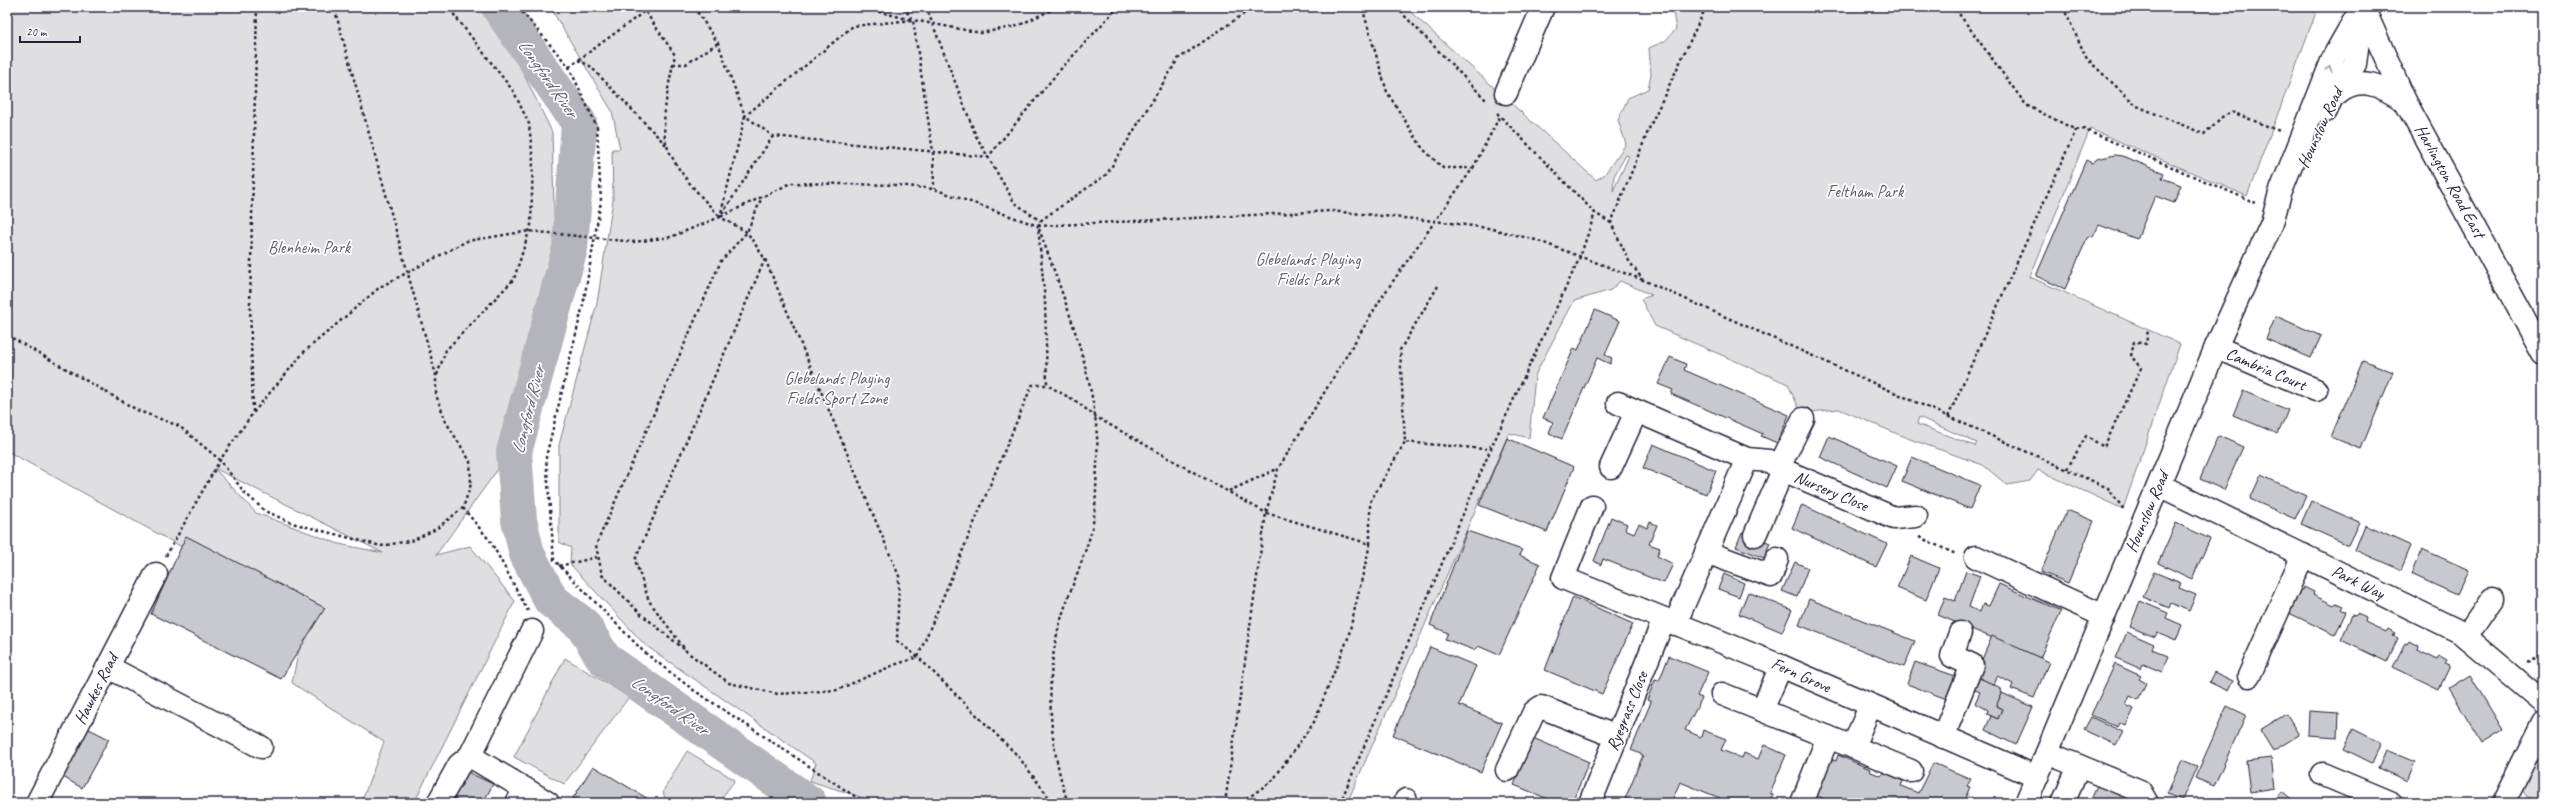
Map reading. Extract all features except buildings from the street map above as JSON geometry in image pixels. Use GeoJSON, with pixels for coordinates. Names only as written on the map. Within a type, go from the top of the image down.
{"type":"FeatureCollection","features":[{"type":"Feature","properties":{"kind":"street"},"geometry":{"type":"LineString","coordinates":[[1497,102],[1543,7]]}},
{"type":"Feature","properties":{"kind":"street","name":"Hounslow Road"},"geometry":{"type":"LineString","coordinates":[[2026,803],[2216,348],[2272,223],[2287,200],[2332,97],[2355,64],[2362,7]]}},
{"type":"Feature","properties":{"kind":"street","name":"Hounslow Road"},"geometry":{"type":"LineString","coordinates":[[2272,223],[2280,193],[2334,56],[2362,7]]}},
{"type":"Feature","properties":{"kind":"street","name":"Harlington Road East"},"geometry":{"type":"LineString","coordinates":[[2362,7],[2405,101],[2543,353]]}},
{"type":"Feature","properties":{"kind":"street"},"geometry":{"type":"LineString","coordinates":[[2332,97],[2342,88],[2364,82],[2377,84],[2405,101]]}},
{"type":"Feature","properties":{"kind":"street","name":"Cambria Court"},"geometry":{"type":"LineString","coordinates":[[2216,348],[2316,390]]}},
{"type":"Feature","properties":{"kind":"street","name":"Nursery Close"},"geometry":{"type":"LineString","coordinates":[[1611,467],[1627,407],[1746,459],[1769,461],[1781,468],[1894,518],[1916,516]]}},
{"type":"Feature","properties":{"kind":"street"},"geometry":{"type":"LineString","coordinates":[[1755,535],[1781,468],[1803,419]]}},
{"type":"Feature","properties":{"kind":"street"},"geometry":{"type":"LineString","coordinates":[[1669,622],[1706,552],[1746,459]]}},
{"type":"Feature","properties":{"kind":"street","name":"Park Way"},"geometry":{"type":"LineString","coordinates":[[2159,485],[2460,632],[2543,702]]}},
{"type":"Feature","properties":{"kind":"street","name":"Fern Grove"},"geometry":{"type":"LineString","coordinates":[[1592,506],[1563,578],[1781,666],[1870,706],[2037,777]]}},
{"type":"Feature","properties":{"kind":"street"},"geometry":{"type":"LineString","coordinates":[[1706,552],[1771,576],[1778,559]]}},
{"type":"Feature","properties":{"kind":"street"},"geometry":{"type":"LineString","coordinates":[[2249,676],[2303,555]]}},
{"type":"Feature","properties":{"kind":"street"},"geometry":{"type":"LineString","coordinates":[[1976,557],[2104,616]]}},
{"type":"Feature","properties":{"kind":"street","name":"Hawkes Road"},"geometry":{"type":"LineString","coordinates":[[37,803],[156,574]]}},
{"type":"Feature","properties":{"kind":"street"},"geometry":{"type":"LineString","coordinates":[[2466,637],[2492,599]]}},
{"type":"Feature","properties":{"kind":"street","name":"Ryegrass Close"},"geometry":{"type":"LineString","coordinates":[[1590,803],[1617,737],[1669,622]]}},
{"type":"Feature","properties":{"kind":"street"},"geometry":{"type":"LineString","coordinates":[[438,803],[459,765],[470,756],[532,631]]}},
{"type":"Feature","properties":{"kind":"street"},"geometry":{"type":"LineString","coordinates":[[1943,737],[1972,665],[1952,656],[1960,633]]}},
{"type":"Feature","properties":{"kind":"street"},"geometry":{"type":"LineString","coordinates":[[1762,710],[1781,666]]}},
{"type":"Feature","properties":{"kind":"street"},"geometry":{"type":"LineString","coordinates":[[108,667],[261,747]]}},
{"type":"Feature","properties":{"kind":"street"},"geometry":{"type":"LineString","coordinates":[[1722,694],[1911,771]]}},
{"type":"Feature","properties":{"kind":"street"},"geometry":{"type":"LineString","coordinates":[[1853,747],[1870,706]]}},
{"type":"Feature","properties":{"kind":"street"},"geometry":{"type":"LineString","coordinates":[[1508,770],[1534,712],[1541,707],[1617,737]]}},
{"type":"Feature","properties":{"kind":"street"},"geometry":{"type":"LineString","coordinates":[[2503,803],[2543,722]]}},
{"type":"Feature","properties":{"kind":"street"},"geometry":{"type":"LineString","coordinates":[[1802,803],[1828,737]]}},
{"type":"Feature","properties":{"kind":"street"},"geometry":{"type":"LineString","coordinates":[[2047,753],[2140,791],[2147,803]]}},
{"type":"Feature","properties":{"kind":"street"},"geometry":{"type":"LineString","coordinates":[[470,756],[521,796],[548,803]]}},
{"type":"Feature","properties":{"kind":"street"},"geometry":{"type":"LineString","coordinates":[[2063,803],[2080,766]]}},
{"type":"Feature","properties":{"kind":"street"},"geometry":{"type":"LineString","coordinates":[[2322,774],[2391,803]]}},
{"type":"Feature","properties":{"kind":"path"},"geometry":{"type":"LineString","coordinates":[[253,413],[250,304],[257,7]]}},
{"type":"Feature","properties":{"kind":"path"},"geometry":{"type":"LineString","coordinates":[[7,335],[139,411],[179,426],[220,460],[244,492],[265,511],[292,523],[381,546],[414,540],[425,535],[436,529],[463,508],[471,484],[470,461],[446,422],[436,395],[436,375],[334,7]]}},
{"type":"Feature","properties":{"kind":"path"},"geometry":{"type":"LineString","coordinates":[[436,375],[446,350],[514,279],[529,231],[533,160],[529,124],[514,92],[448,7]]}},
{"type":"Feature","properties":{"kind":"path"},"geometry":{"type":"LineString","coordinates":[[518,7],[569,67],[597,127],[601,201],[582,305],[546,457],[554,560],[558,566],[644,652],[692,689],[865,803]]}},
{"type":"Feature","properties":{"kind":"path"},"geometry":{"type":"LineString","coordinates":[[642,7],[675,55],[665,106],[667,145]]}},
{"type":"Feature","properties":{"kind":"path"},"geometry":{"type":"LineString","coordinates":[[569,67],[650,7]]}},
{"type":"Feature","properties":{"kind":"path"},"geometry":{"type":"LineString","coordinates":[[694,7],[718,43],[745,116],[773,136],[988,157]]}},
{"type":"Feature","properties":{"kind":"path"},"geometry":{"type":"LineString","coordinates":[[861,7],[935,25],[981,33],[1017,26],[1058,7]]}},
{"type":"Feature","properties":{"kind":"path"},"geometry":{"type":"LineString","coordinates":[[903,7],[913,20],[933,152],[934,190]]}},
{"type":"Feature","properties":{"kind":"path"},"geometry":{"type":"LineString","coordinates":[[926,7],[935,25],[976,136],[1014,202],[1040,221]]}},
{"type":"Feature","properties":{"kind":"path"},"geometry":{"type":"LineString","coordinates":[[988,157],[1059,71],[1118,7]]}},
{"type":"Feature","properties":{"kind":"path"},"geometry":{"type":"LineString","coordinates":[[1047,385],[1045,301],[1038,226],[1040,221],[1107,174],[1178,59],[1248,11],[1259,7]]}},
{"type":"Feature","properties":{"kind":"path"},"geometry":{"type":"LineString","coordinates":[[1362,7],[1386,92],[1423,149],[1444,168],[1473,168]]}},
{"type":"Feature","properties":{"kind":"path"},"geometry":{"type":"LineString","coordinates":[[1396,7],[1497,102],[1500,116],[1595,213],[1611,223],[1630,261],[1643,280]]}},
{"type":"Feature","properties":{"kind":"path"},"geometry":{"type":"LineString","coordinates":[[1611,223],[1651,124],[1706,7]]}},
{"type":"Feature","properties":{"kind":"path"},"geometry":{"type":"LineString","coordinates":[[1954,7],[2026,105],[2076,130],[2083,129],[2259,204]]}},
{"type":"Feature","properties":{"kind":"path"},"geometry":{"type":"LineString","coordinates":[[2063,7],[2087,59],[2137,106],[2204,134],[2222,117],[2232,112],[2282,132]]}},
{"type":"Feature","properties":{"kind":"path"},"geometry":{"type":"LineString","coordinates":[[2320,7],[2326,9]]}},
{"type":"Feature","properties":{"kind":"path"},"geometry":{"type":"LineString","coordinates":[[720,217],[745,116],[853,26],[913,20]]}},
{"type":"Feature","properties":{"kind":"path"},"geometry":{"type":"LineString","coordinates":[[673,64],[686,64],[718,43]]}},
{"type":"Feature","properties":{"kind":"path"},"geometry":{"type":"LineString","coordinates":[[578,60],[590,66],[667,145],[683,175],[720,217],[747,232],[765,259],[899,576],[897,641],[918,657],[1018,756],[1053,803]]}},
{"type":"Feature","properties":{"kind":"path"},"geometry":{"type":"LineString","coordinates":[[1225,803],[1266,513],[1278,469],[1382,297],[1473,168],[1500,116]]}},
{"type":"Feature","properties":{"kind":"path"},"geometry":{"type":"LineString","coordinates":[[1948,417],[2076,130]]}},
{"type":"Feature","properties":{"kind":"path"},"geometry":{"type":"LineString","coordinates":[[720,217],[773,136]]}},
{"type":"Feature","properties":{"kind":"path"},"geometry":{"type":"LineString","coordinates":[[156,574],[220,460],[253,413],[304,352],[380,287],[467,241],[529,231],[589,239],[634,242],[672,237],[762,198],[791,183],[898,185],[934,190],[1038,226],[1331,211],[1435,221],[1488,228],[1536,240],[1643,280],[2108,488],[2126,511]]}},
{"type":"Feature","properties":{"kind":"path"},"geometry":{"type":"LineString","coordinates":[[762,198],[747,232],[720,261],[596,545],[602,575],[640,614],[729,683],[778,694],[837,690],[894,664],[918,657]]}},
{"type":"Feature","properties":{"kind":"path"},"geometry":{"type":"LineString","coordinates":[[1340,803],[1492,446],[1580,257],[1595,213]]}},
{"type":"Feature","properties":{"kind":"path"},"geometry":{"type":"LineString","coordinates":[[1038,226],[1066,305],[1096,417],[1098,463],[1090,535],[1056,640],[1051,686],[1053,750],[1068,803]]}},
{"type":"Feature","properties":{"kind":"path"},"geometry":{"type":"LineString","coordinates":[[688,652],[649,601],[635,560],[765,259]]}},
{"type":"Feature","properties":{"kind":"path"},"geometry":{"type":"LineString","coordinates":[[1241,803],[1273,780],[1314,722],[1348,638],[1370,544],[1370,502],[1405,442],[1400,350],[1438,286]]}},
{"type":"Feature","properties":{"kind":"path"},"geometry":{"type":"LineString","coordinates":[[2067,469],[2086,436],[2104,447],[2141,368],[2131,356],[2134,342],[2146,344],[2148,330]]}},
{"type":"Feature","properties":{"kind":"path"},"geometry":{"type":"LineString","coordinates":[[918,657],[1032,385],[1047,385],[1077,402],[1096,417],[1266,513],[1370,544]]}},
{"type":"Feature","properties":{"kind":"path"},"geometry":{"type":"LineString","coordinates":[[1405,442],[1485,449],[1492,446]]}},
{"type":"Feature","properties":{"kind":"path"},"geometry":{"type":"LineString","coordinates":[[1228,491],[1278,469]]}},
{"type":"Feature","properties":{"kind":"path"},"geometry":{"type":"LineString","coordinates":[[463,508],[491,542],[527,607],[532,631]]}},
{"type":"Feature","properties":{"kind":"path"},"geometry":{"type":"LineString","coordinates":[[1916,516],[1917,537],[1963,557],[1976,557]]}},
{"type":"Feature","properties":{"kind":"path"},"geometry":{"type":"LineString","coordinates":[[558,566],[598,557]]}},
{"type":"Feature","properties":{"kind":"green space","name":"Blenheim Park"},"geometry":{"type":"Polygon","coordinates":[[[7,7],[491,7],[552,132],[555,247],[508,455],[436,555],[470,546],[515,601],[414,803],[361,803],[384,742],[292,683],[306,615],[7,451],[7,7]],[[214,468],[256,513],[339,544],[383,553],[214,468]]]}},
{"type":"Feature","properties":{"kind":"green space"},"geometry":{"type":"Polygon","coordinates":[[[550,7],[1405,7],[1596,180],[1604,175],[1626,144],[1618,120],[1628,98],[1648,89],[1651,74],[1649,48],[1665,41],[1676,29],[1672,7],[2318,7],[2247,196],[2090,129],[2030,277],[2180,344],[2123,509],[2038,470],[2030,481],[2007,485],[1983,465],[1907,438],[1839,409],[1801,413],[1788,384],[1655,326],[1641,299],[1652,295],[1620,281],[1611,290],[1574,301],[1539,367],[1535,376],[1529,438],[1509,433],[1347,803],[880,803],[810,781],[816,763],[645,645],[570,564],[571,548],[559,542],[559,445],[597,303],[613,200],[612,149],[620,149],[612,111],[550,7]],[[1626,155],[1614,176],[1613,191],[1629,156],[1626,155]],[[1919,417],[1917,424],[1975,446],[1977,443],[1919,417]]]}},
{"type":"Feature","properties":{"kind":"green space"},"geometry":{"type":"Polygon","coordinates":[[[565,658],[629,697],[564,784],[514,757],[565,658]]]}},
{"type":"Feature","properties":{"kind":"green space"},"geometry":{"type":"Polygon","coordinates":[[[2543,743],[2542,800],[2527,797],[2521,785],[2543,743]]]}},
{"type":"Feature","properties":{"kind":"green space"},"geometry":{"type":"Polygon","coordinates":[[[687,751],[735,780],[718,803],[666,803],[663,791],[687,751]]]}},
{"type":"Feature","properties":{"kind":"waterway","name":"Longford River"},"geometry":{"type":"LineString","coordinates":[[499,7],[579,123],[570,248],[514,452],[519,520],[527,554],[551,600],[583,625],[604,659],[809,803]]}},
{"type":"Feature","properties":{"kind":"park label","name":"Feltham Park"},"geometry":{"type":"Point","coordinates":[1865,191]}},
{"type":"Feature","properties":{"kind":"park label","name":"Glebelands Playing Fields Park"},"geometry":{"type":"Point","coordinates":[1308,269]}},
{"type":"Feature","properties":{"kind":"park label","name":"Glebelands Playing Fields Sport Zone"},"geometry":{"type":"Point","coordinates":[837,388]}}]}
